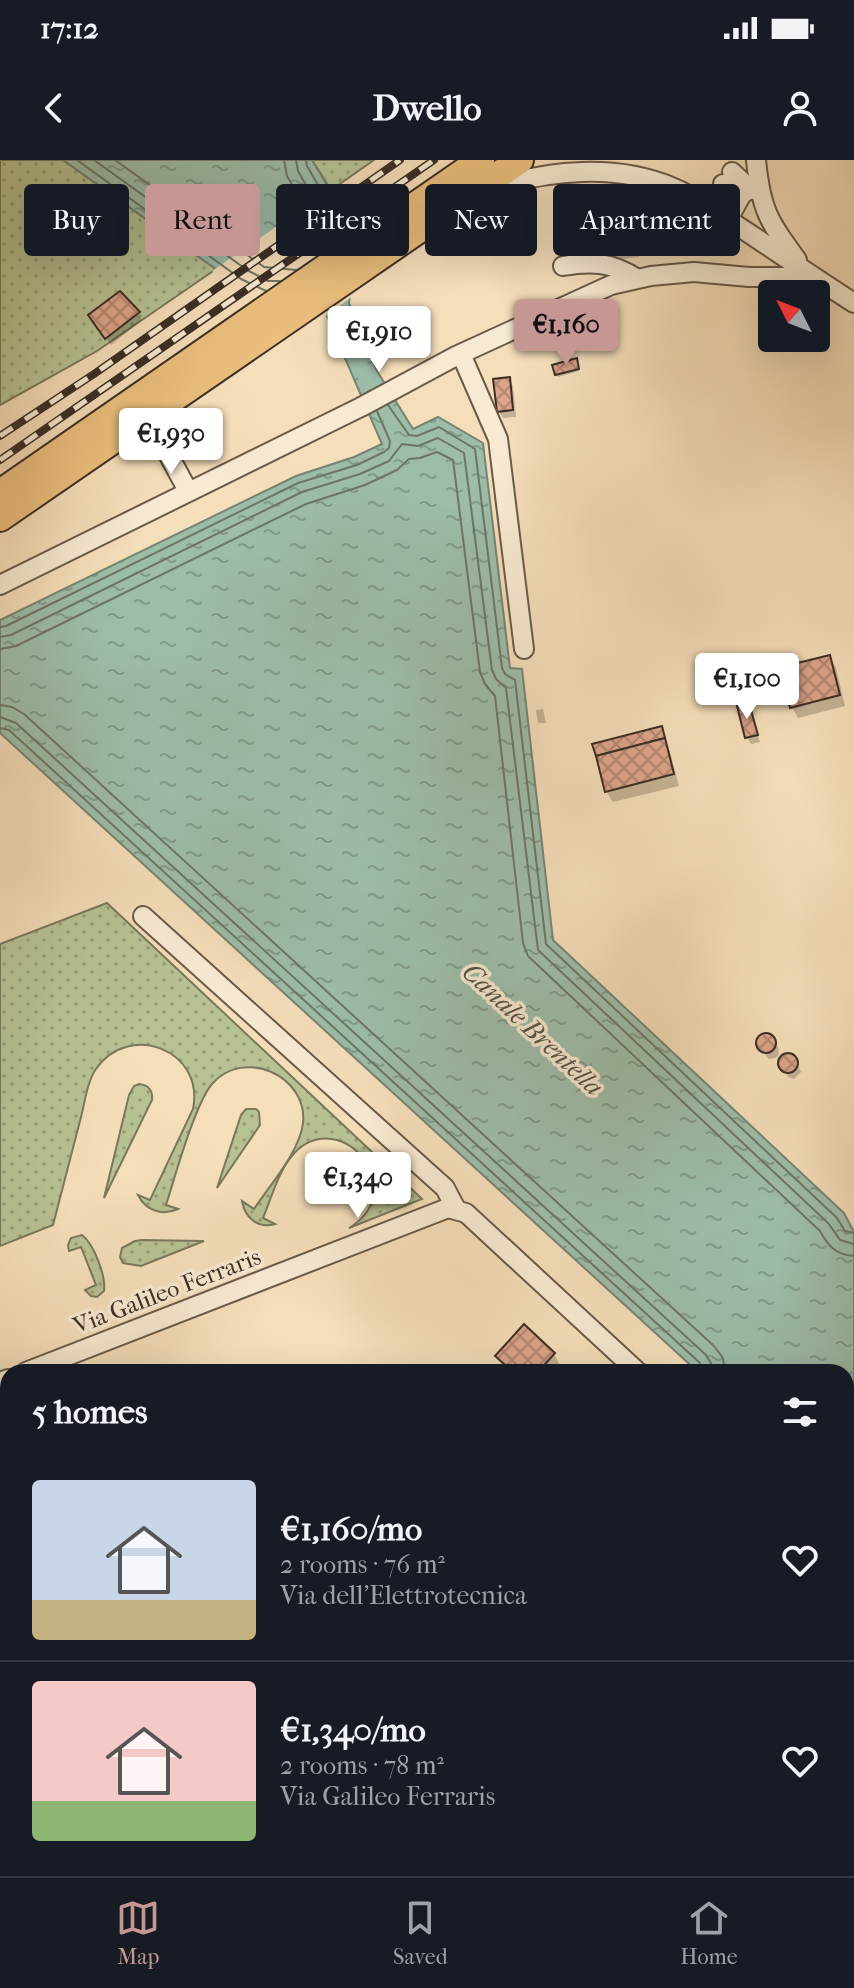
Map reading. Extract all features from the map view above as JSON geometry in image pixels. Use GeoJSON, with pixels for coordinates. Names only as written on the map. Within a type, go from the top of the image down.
{"type":"FeatureCollection","features":[{"type":"Feature","properties":{"kind":"highway"},"geometry":{"type":"LineString","coordinates":[[412,220],[473,160]]}},
{"type":"Feature","properties":{"kind":"highway"},"geometry":{"type":"LineString","coordinates":[[0,518],[231,346],[412,220],[481,160]]}},
{"type":"Feature","properties":{"kind":"highway"},"geometry":{"type":"LineString","coordinates":[[484,184],[520,160]]}},
{"type":"Feature","properties":{"kind":"highway"},"geometry":{"type":"LineString","coordinates":[[412,220],[425,216]]}},
{"type":"Feature","properties":{"kind":"highway"},"geometry":{"type":"LineString","coordinates":[[0,493],[231,346]]}},
{"type":"Feature","properties":{"kind":"street"},"geometry":{"type":"LineString","coordinates":[[740,204],[749,192],[756,160]]}},
{"type":"Feature","properties":{"kind":"street"},"geometry":{"type":"LineString","coordinates":[[505,184],[579,172],[613,172],[662,184]]}},
{"type":"Feature","properties":{"kind":"street"},"geometry":{"type":"LineString","coordinates":[[728,178],[749,192],[808,273]]}},
{"type":"Feature","properties":{"kind":"street"},"geometry":{"type":"LineString","coordinates":[[744,230],[766,214]]}},
{"type":"Feature","properties":{"kind":"street"},"geometry":{"type":"LineString","coordinates":[[740,227],[854,303]]}},
{"type":"Feature","properties":{"kind":"street"},"geometry":{"type":"LineString","coordinates":[[563,266],[602,262],[636,278]]}},
{"type":"Feature","properties":{"kind":"street"},"geometry":{"type":"LineString","coordinates":[[0,585],[361,407],[461,354],[611,285],[636,278],[694,272],[749,277],[808,273]]}},
{"type":"Feature","properties":{"kind":"street"},"geometry":{"type":"LineString","coordinates":[[461,354],[498,439],[524,649]]}},
{"type":"Feature","properties":{"kind":"street"},"geometry":{"type":"LineString","coordinates":[[166,450],[188,491]]}},
{"type":"Feature","properties":{"kind":"street"},"geometry":{"type":"LineString","coordinates":[[143,916],[445,1188],[456,1209],[477,1224],[629,1364]]}},
{"type":"Feature","properties":{"kind":"street","name":"Via Galileo Ferraris"},"geometry":{"type":"LineString","coordinates":[[47,1364],[448,1208],[456,1209]]}},
{"type":"Feature","properties":{"kind":"shaded area"},"geometry":{"type":"Polygon","coordinates":[[[0,160],[63,160],[97,184],[24,184],[24,256],[129,256],[129,207],[145,218],[145,256],[198,256],[216,269],[97,351],[0,405],[0,160]]]}},
{"type":"Feature","properties":{"kind":"shaded area"},"geometry":{"type":"Polygon","coordinates":[[[312,160],[374,160],[340,184],[327,184],[312,160]]]}},
{"type":"Feature","properties":{"kind":"shaded area"},"geometry":{"type":"Polygon","coordinates":[[[107,903],[422,1199],[349,1228],[367,1211],[374,1192],[372,1173],[362,1156],[347,1144],[328,1139],[309,1142],[286,1163],[263,1218],[275,1224],[263,1225],[253,1221],[242,1201],[254,1209],[283,1168],[301,1134],[302,1106],[285,1080],[256,1068],[240,1068],[225,1073],[212,1084],[199,1107],[166,1205],[178,1209],[155,1211],[138,1195],[150,1200],[193,1109],[194,1088],[188,1071],[176,1058],[161,1049],[144,1045],[127,1047],[110,1055],[90,1080],[53,1225],[0,1246],[0,944],[107,903]]]}},
{"type":"Feature","properties":{"kind":"shaded area"},"geometry":{"type":"Polygon","coordinates":[[[139,1084],[150,1089],[152,1100],[104,1198],[129,1095],[139,1084]]]}},
{"type":"Feature","properties":{"kind":"shaded area"},"geometry":{"type":"Polygon","coordinates":[[[246,1109],[259,1112],[260,1125],[217,1188],[241,1115],[246,1109]]]}},
{"type":"Feature","properties":{"kind":"shaded area"},"geometry":{"type":"Polygon","coordinates":[[[82,1235],[95,1253],[103,1277],[104,1291],[97,1297],[85,1290],[96,1285],[81,1247],[69,1251],[71,1238],[82,1235]]]}},
{"type":"Feature","properties":{"kind":"shaded area"},"geometry":{"type":"Polygon","coordinates":[[[135,1241],[204,1241],[141,1266],[123,1263],[120,1257],[122,1248],[135,1241]]]}},
{"type":"Feature","properties":{"kind":"water","name":"Canale Brentella"},"geometry":{"type":"Polygon","coordinates":[[[63,160],[312,160],[326,184],[276,184],[276,256],[355,256],[349,303],[377,371],[413,429],[438,417],[483,443],[510,668],[522,669],[553,940],[844,1213],[854,1232],[854,1364],[689,1364],[0,733],[0,620],[296,476],[354,457],[382,444],[323,307],[216,269],[198,256],[260,256],[260,184],[145,184],[145,218],[129,207],[129,184],[97,184],[63,160]]]}},
{"type":"Feature","properties":{"kind":"pier"},"geometry":{"type":"Polygon","coordinates":[[[276,227],[276,256],[358,256],[353,296],[324,317],[320,310],[249,298],[212,271],[234,256],[260,256],[260,238],[276,227]]]}},
{"type":"Feature","properties":{"kind":"building"},"geometry":{"type":"Polygon","coordinates":[[[120,291],[140,312],[105,339],[88,315],[120,291]]]}},
{"type":"Feature","properties":{"kind":"building"},"geometry":{"type":"Polygon","coordinates":[[[577,358],[579,369],[555,375],[552,365],[577,358]]]}},
{"type":"Feature","properties":{"kind":"building"},"geometry":{"type":"Polygon","coordinates":[[[510,377],[513,410],[497,412],[493,379],[510,377]]]}},
{"type":"Feature","properties":{"kind":"building"},"geometry":{"type":"Polygon","coordinates":[[[830,655],[840,695],[790,708],[781,667],[830,655]]]}},
{"type":"Feature","properties":{"kind":"building"},"geometry":{"type":"Polygon","coordinates":[[[749,703],[758,735],[745,738],[737,706],[749,703]]]}},
{"type":"Feature","properties":{"kind":"building"},"geometry":{"type":"Polygon","coordinates":[[[662,726],[665,738],[596,756],[592,744],[662,726]]]}},
{"type":"Feature","properties":{"kind":"building"},"geometry":{"type":"Polygon","coordinates":[[[665,738],[674,774],[605,792],[596,756],[665,738]]]}},
{"type":"Feature","properties":{"kind":"building"},"geometry":{"type":"Polygon","coordinates":[[[766,1033],[773,1036],[776,1043],[773,1050],[766,1053],[759,1050],[756,1043],[759,1036],[766,1033]]]}},
{"type":"Feature","properties":{"kind":"building"},"geometry":{"type":"Polygon","coordinates":[[[788,1053],[795,1056],[798,1063],[795,1070],[788,1073],[781,1070],[778,1063],[781,1056],[788,1053]]]}},
{"type":"Feature","properties":{"kind":"building"},"geometry":{"type":"Polygon","coordinates":[[[524,1324],[555,1353],[545,1364],[504,1364],[495,1356],[524,1324]]]}},
{"type":"Feature","properties":{"kind":"railway"},"geometry":{"type":"LineString","coordinates":[[0,436],[400,160]]}},
{"type":"Feature","properties":{"kind":"railway"},"geometry":{"type":"LineString","coordinates":[[0,460],[434,160]]}}]}
